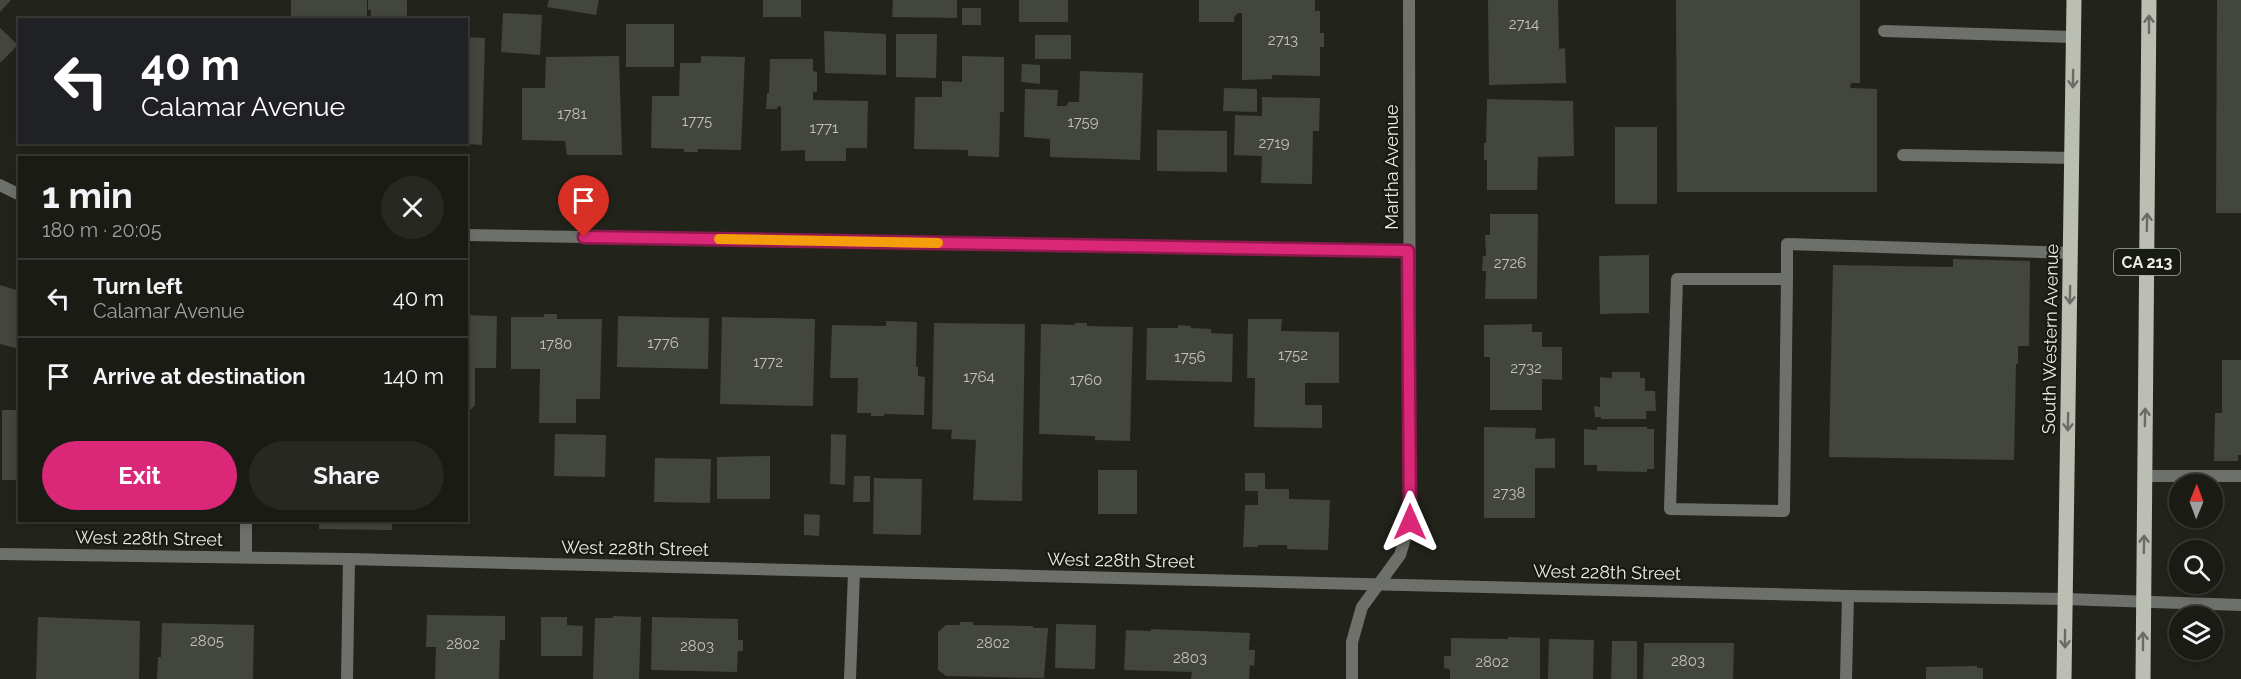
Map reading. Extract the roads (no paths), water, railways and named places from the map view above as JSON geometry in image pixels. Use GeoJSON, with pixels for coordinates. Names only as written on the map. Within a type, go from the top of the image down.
{"type":"FeatureCollection","features":[{"type":"Feature","properties":{"kind":"main road","name":"South Western Avenue"},"geometry":{"type":"LineString","coordinates":[[2064,679],[2074,0]]}},
{"type":"Feature","properties":{"kind":"main road","name":"CA 213"},"geometry":{"type":"LineString","coordinates":[[2143,679],[2149,0]]}},
{"type":"Feature","properties":{"kind":"street","name":"Martha Avenue"},"geometry":{"type":"LineString","coordinates":[[1352,679],[1352,642],[1362,608],[1400,555],[1410,522],[1409,0]]}},
{"type":"Feature","properties":{"kind":"street"},"geometry":{"type":"LineString","coordinates":[[1884,31],[2073,37]]}},
{"type":"Feature","properties":{"kind":"street"},"geometry":{"type":"LineString","coordinates":[[1903,155],[2072,158]]}},
{"type":"Feature","properties":{"kind":"street"},"geometry":{"type":"LineString","coordinates":[[0,185],[18,194]]}},
{"type":"Feature","properties":{"kind":"street"},"geometry":{"type":"LineString","coordinates":[[468,235],[1408,251]]}},
{"type":"Feature","properties":{"kind":"street"},"geometry":{"type":"LineString","coordinates":[[1787,279],[1677,279],[1670,509],[1784,511],[1787,279],[1787,244],[2071,253]]}},
{"type":"Feature","properties":{"kind":"street"},"geometry":{"type":"LineString","coordinates":[[2145,476],[2241,476]]}},
{"type":"Feature","properties":{"kind":"street"},"geometry":{"type":"LineString","coordinates":[[246,522],[246,557]]}},
{"type":"Feature","properties":{"kind":"street","name":"West 228th Street"},"geometry":{"type":"LineString","coordinates":[[0,554],[349,559],[2241,605]]}},
{"type":"Feature","properties":{"kind":"street"},"geometry":{"type":"LineString","coordinates":[[348,679],[349,559]]}},
{"type":"Feature","properties":{"kind":"street"},"geometry":{"type":"LineString","coordinates":[[850,679],[854,572]]}},
{"type":"Feature","properties":{"kind":"street"},"geometry":{"type":"LineString","coordinates":[[1846,679],[1848,596]]}}]}
